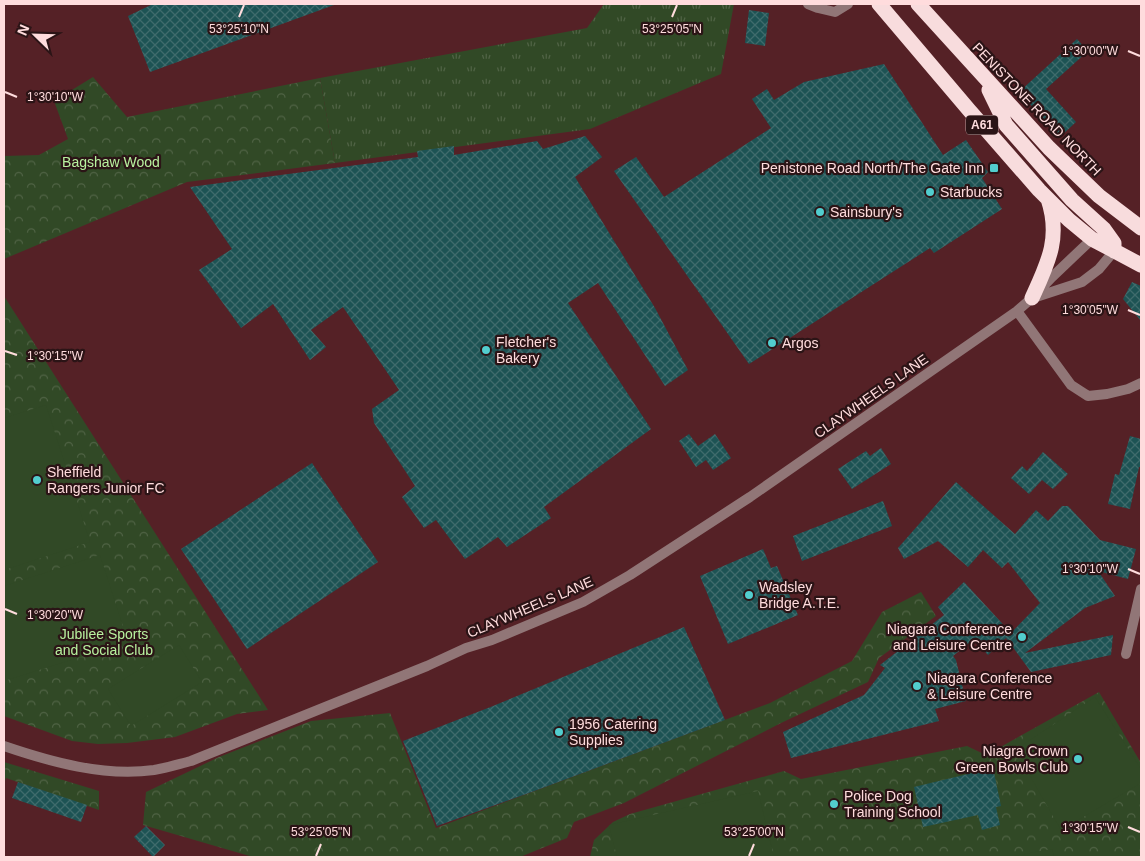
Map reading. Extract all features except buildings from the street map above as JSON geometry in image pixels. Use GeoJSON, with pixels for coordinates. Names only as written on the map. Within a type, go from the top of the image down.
{"type":"FeatureCollection","features":[{"type":"Feature","properties":{"kind":"highway","name":"A61"},"geometry":{"type":"LineString","coordinates":[[879,4],[968,110],[1048,199],[1077,228],[1098,234],[1114,251],[1141,265]]}},
{"type":"Feature","properties":{"kind":"highway","name":"PENISTONE ROAD NORTH"},"geometry":{"type":"LineString","coordinates":[[918,4],[1049,148],[1093,191],[1141,228]]}},
{"type":"Feature","properties":{"kind":"highway"},"geometry":{"type":"LineString","coordinates":[[984,77],[1006,125],[1072,200],[1098,234],[1114,222],[1126,218]]}},
{"type":"Feature","properties":{"kind":"highway"},"geometry":{"type":"LineString","coordinates":[[1032,298],[1052,250],[1054,230],[1052,209],[1048,199]]}},
{"type":"Feature","properties":{"kind":"street"},"geometry":{"type":"LineString","coordinates":[[808,4],[835,12],[848,4]]}},
{"type":"Feature","properties":{"kind":"street","name":"CLAYWHEELS LANE"},"geometry":{"type":"LineString","coordinates":[[4,746],[66,764],[98,770],[154,770],[191,761],[582,602],[630,575],[750,497],[1017,311],[1098,234]]}},
{"type":"Feature","properties":{"kind":"street","name":"CLAYWHEELS LANE"},"geometry":{"type":"LineString","coordinates":[[1032,298],[1082,282],[1098,269],[1114,251]]}},
{"type":"Feature","properties":{"kind":"street"},"geometry":{"type":"LineString","coordinates":[[1017,311],[1071,385],[1088,396],[1128,389],[1141,383]]}},
{"type":"Feature","properties":{"kind":"street"},"geometry":{"type":"LineString","coordinates":[[1126,654],[1141,589]]}},
{"type":"Feature","properties":{"kind":"green space"},"geometry":{"type":"Polygon","coordinates":[[[604,4],[734,4],[721,74],[590,129],[335,163],[320,78],[587,28],[604,4]]]}},
{"type":"Feature","properties":{"kind":"green space","name":"Bagshaw Wood"},"geometry":{"type":"Polygon","coordinates":[[[93,77],[127,117],[320,78],[335,163],[187,182],[4,259],[4,156],[39,155],[68,139],[54,101],[93,77]]]}},
{"type":"Feature","properties":{"kind":"green space","name":"Jubilee Sports and Social Club"},"geometry":{"type":"Polygon","coordinates":[[[4,296],[268,710],[237,714],[175,737],[127,743],[98,744],[72,741],[4,716],[4,296]]]}},
{"type":"Feature","properties":{"kind":"green space","name":"Sheffield Rangers Junior FC"},"geometry":{"type":"Polygon","coordinates":[[[46,405],[90,542],[4,570],[4,418],[46,405]]]}},
{"type":"Feature","properties":{"kind":"green space"},"geometry":{"type":"Polygon","coordinates":[[[100,555],[128,642],[4,681],[4,586],[100,555]]]}},
{"type":"Feature","properties":{"kind":"green space"},"geometry":{"type":"Polygon","coordinates":[[[921,592],[936,616],[879,658],[868,682],[781,723],[624,803],[574,822],[567,838],[520,857],[253,857],[143,825],[146,792],[219,757],[311,721],[390,713],[436,828],[770,703],[852,661],[882,612],[921,592]]]}},
{"type":"Feature","properties":{"kind":"green space"},"geometry":{"type":"Polygon","coordinates":[[[179,645],[202,682],[131,726],[108,689],[179,645]]]}},
{"type":"Feature","properties":{"kind":"green space"},"geometry":{"type":"Polygon","coordinates":[[[1099,692],[1141,763],[1141,857],[590,857],[594,840],[613,822],[630,814],[784,771],[801,779],[967,746],[986,755],[1099,692]]]}},
{"type":"Feature","properties":{"kind":"green space","name":"Niagra Crown Green Bowls Club"},"geometry":{"type":"Polygon","coordinates":[[[1095,697],[1141,769],[1141,783],[1061,830],[1015,750],[1095,697]]]}},
{"type":"Feature","properties":{"kind":"green space"},"geometry":{"type":"Polygon","coordinates":[[[4,762],[99,791],[99,810],[6,778],[4,784],[4,762]]]}},
{"type":"Feature","properties":{"kind":"green space"},"geometry":{"type":"Polygon","coordinates":[[[758,791],[774,857],[617,857],[609,825],[758,791]]]}},
{"type":"Feature","properties":{"kind":"green space"},"geometry":{"type":"Polygon","coordinates":[[[1052,849],[1054,857],[1008,857],[1052,849]]]}},
{"type":"Feature","properties":{"kind":"place","name":"Penistone Road North/The Gate Inn"},"geometry":{"type":"Point","coordinates":[994,168]}},
{"type":"Feature","properties":{"kind":"place","name":"Starbucks"},"geometry":{"type":"Point","coordinates":[930,192]}},
{"type":"Feature","properties":{"kind":"place","name":"Sainsbury's"},"geometry":{"type":"Point","coordinates":[820,212]}},
{"type":"Feature","properties":{"kind":"place","name":"Argos"},"geometry":{"type":"Point","coordinates":[772,343]}},
{"type":"Feature","properties":{"kind":"place","name":"Fletcher's Bakery"},"geometry":{"type":"Point","coordinates":[486,350]}},
{"type":"Feature","properties":{"kind":"place","name":"Sheffield Rangers Junior FC"},"geometry":{"type":"Point","coordinates":[37,480]}},
{"type":"Feature","properties":{"kind":"place","name":"Wadsley Bridge A.T.E."},"geometry":{"type":"Point","coordinates":[749,595]}},
{"type":"Feature","properties":{"kind":"place","name":"Niagara Conference and Leisure Centre"},"geometry":{"type":"Point","coordinates":[1022,637]}},
{"type":"Feature","properties":{"kind":"place","name":"Niagara Conference & Leisure Centre"},"geometry":{"type":"Point","coordinates":[917,686]}},
{"type":"Feature","properties":{"kind":"place","name":"1956 Catering Supplies"},"geometry":{"type":"Point","coordinates":[559,732]}},
{"type":"Feature","properties":{"kind":"place","name":"Niagra Crown Green Bowls Club"},"geometry":{"type":"Point","coordinates":[1078,759]}},
{"type":"Feature","properties":{"kind":"place","name":"Police Dog Training School"},"geometry":{"type":"Point","coordinates":[834,804]}}]}
